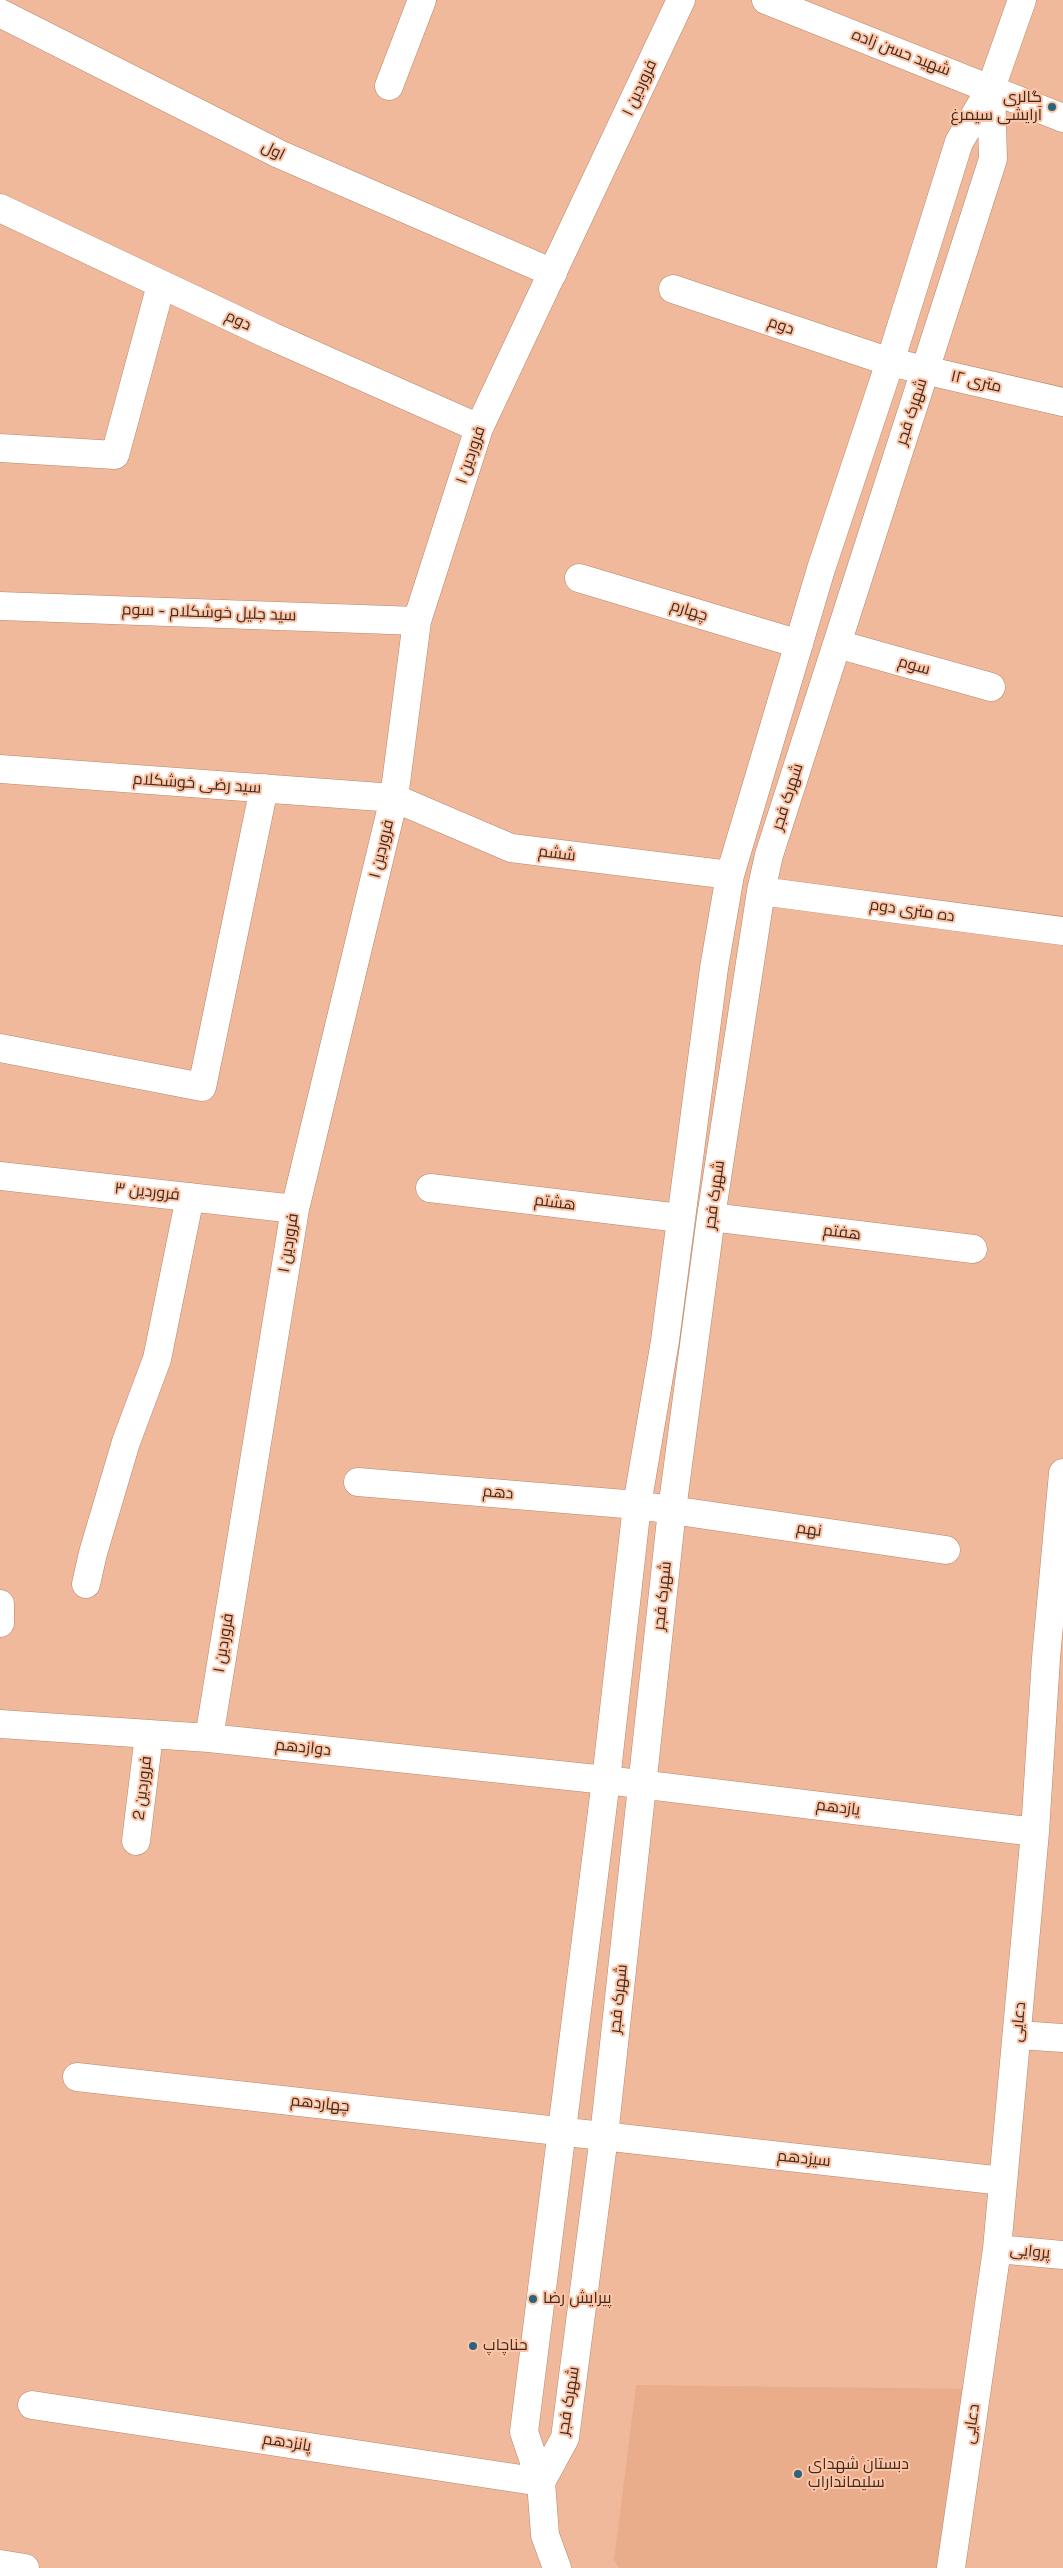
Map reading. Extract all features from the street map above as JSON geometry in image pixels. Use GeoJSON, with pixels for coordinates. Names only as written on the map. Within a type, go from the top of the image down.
{"type":"FeatureCollection","features":[{"type":"Feature","properties":{"kind":"street"},"geometry":{"type":"LineString","coordinates":[[388,86],[422,0]]}},
{"type":"Feature","properties":{"kind":"street","name":"فروردین ۱"},"geometry":{"type":"LineString","coordinates":[[208,1738],[295,1209],[394,798],[417,620],[479,428],[681,0]]}},
{"type":"Feature","properties":{"kind":"street","name":"شهید حسن زاده"},"geometry":{"type":"LineString","coordinates":[[766,0],[1063,118]]}},
{"type":"Feature","properties":{"kind":"street","name":"شهرک فجر"},"geometry":{"type":"LineString","coordinates":[[541,2482],[524,2432],[580,1971],[606,1780],[637,1505],[666,1341],[680,1218],[730,875],[799,644],[959,142],[991,88],[1022,0]]}},
{"type":"Feature","properties":{"kind":"street","name":"اول"},"geometry":{"type":"LineString","coordinates":[[0,13],[279,154],[553,274]]}},
{"type":"Feature","properties":{"kind":"street","name":"شهرک فجر"},"geometry":{"type":"LineString","coordinates":[[541,2482],[565,2438],[604,2136],[672,1510],[711,1216],[761,890],[769,855],[993,159],[991,88]]}},
{"type":"Feature","properties":{"kind":"street","name":"دوم"},"geometry":{"type":"LineString","coordinates":[[0,208],[161,285],[479,428]]}},
{"type":"Feature","properties":{"kind":"street"},"geometry":{"type":"LineString","coordinates":[[0,448],[115,455],[161,285]]}},
{"type":"Feature","properties":{"kind":"street","name":"دوم"},"geometry":{"type":"LineString","coordinates":[[673,289],[890,362]]}},
{"type":"Feature","properties":{"kind":"street","name":"۱۲ متری"},"geometry":{"type":"LineString","coordinates":[[890,362],[1063,402]]}},
{"type":"Feature","properties":{"kind":"street","name":"چهارم"},"geometry":{"type":"LineString","coordinates":[[579,578],[799,644]]}},
{"type":"Feature","properties":{"kind":"street","name":"سید جلیل خوشکلام - سوم"},"geometry":{"type":"LineString","coordinates":[[0,606],[417,620]]}},
{"type":"Feature","properties":{"kind":"street","name":"سوم"},"geometry":{"type":"LineString","coordinates":[[837,644],[991,687]]}},
{"type":"Feature","properties":{"kind":"street","name":"سید رضی خوشکلام"},"geometry":{"type":"LineString","coordinates":[[0,769],[394,798]]}},
{"type":"Feature","properties":{"kind":"street"},"geometry":{"type":"LineString","coordinates":[[0,1048],[202,1088],[264,788]]}},
{"type":"Feature","properties":{"kind":"street","name":"ششم"},"geometry":{"type":"LineString","coordinates":[[394,798],[511,848],[730,875]]}},
{"type":"Feature","properties":{"kind":"street","name":"ده متری دوم"},"geometry":{"type":"LineString","coordinates":[[761,890],[1063,931]]}},
{"type":"Feature","properties":{"kind":"street","name":"فروردین ۳"},"geometry":{"type":"LineString","coordinates":[[0,1176],[295,1209]]}},
{"type":"Feature","properties":{"kind":"street","name":"هشتم"},"geometry":{"type":"LineString","coordinates":[[430,1188],[680,1218]]}},
{"type":"Feature","properties":{"kind":"street"},"geometry":{"type":"LineString","coordinates":[[86,1584],[93,1553],[126,1442],[157,1359],[190,1197]]}},
{"type":"Feature","properties":{"kind":"street","name":"هفتم"},"geometry":{"type":"LineString","coordinates":[[711,1216],[973,1250]]}},
{"type":"Feature","properties":{"kind":"street","name":"دعایی"},"geometry":{"type":"LineString","coordinates":[[951,2568],[997,2249],[1035,1832],[1054,1659],[1063,1474]]}},
{"type":"Feature","properties":{"kind":"street","name":"دهم"},"geometry":{"type":"LineString","coordinates":[[358,1482],[637,1505],[672,1510]]}},
{"type":"Feature","properties":{"kind":"street","name":"نهم"},"geometry":{"type":"LineString","coordinates":[[672,1510],[946,1550]]}},
{"type":"Feature","properties":{"kind":"street"},"geometry":{"type":"LineString","coordinates":[[0,1604],[0,1623]]}},
{"type":"Feature","properties":{"kind":"street","name":"دوازدهم"},"geometry":{"type":"LineString","coordinates":[[0,1724],[149,1736],[208,1738],[641,1784]]}},
{"type":"Feature","properties":{"kind":"street","name":"فروردین 2"},"geometry":{"type":"LineString","coordinates":[[136,1842],[149,1736]]}},
{"type":"Feature","properties":{"kind":"street","name":"یازدهم"},"geometry":{"type":"LineString","coordinates":[[641,1784],[1035,1832]]}},
{"type":"Feature","properties":{"kind":"street"},"geometry":{"type":"LineString","coordinates":[[1018,2035],[1063,2038]]}},
{"type":"Feature","properties":{"kind":"street","name":"چهاردهم"},"geometry":{"type":"LineString","coordinates":[[77,2077],[604,2136]]}},
{"type":"Feature","properties":{"kind":"street","name":"سیزدهم"},"geometry":{"type":"LineString","coordinates":[[604,2136],[1003,2181]]}},
{"type":"Feature","properties":{"kind":"street","name":"پروایی"},"geometry":{"type":"LineString","coordinates":[[997,2249],[1063,2255]]}},
{"type":"Feature","properties":{"kind":"street","name":"پانزدهم"},"geometry":{"type":"LineString","coordinates":[[32,2404],[541,2482]]}},
{"type":"Feature","properties":{"kind":"street"},"geometry":{"type":"LineString","coordinates":[[541,2482],[545,2535],[557,2568]]}},
{"type":"Feature","properties":{"kind":"street"},"geometry":{"type":"LineString","coordinates":[[0,2564],[25,2568]]}},
{"type":"Feature","properties":{"kind":"shaded area","name":"دبستان شهدای سلیمانداراب"},"geometry":{"type":"Polygon","coordinates":[[[636,2385],[981,2389],[961,2568],[619,2568],[614,2560],[636,2385]]]}},
{"type":"Feature","properties":{"kind":"place","name":"گالری آرایشی سیمرغ"},"geometry":{"type":"Point","coordinates":[1052,107]}},
{"type":"Feature","properties":{"kind":"place","name":"پیرایش رضا"},"geometry":{"type":"Point","coordinates":[533,2299]}},
{"type":"Feature","properties":{"kind":"place","name":"حناچاپ"},"geometry":{"type":"Point","coordinates":[473,2346]}},
{"type":"Feature","properties":{"kind":"place","name":"دبستان شهدای سلیمانداراب"},"geometry":{"type":"Point","coordinates":[798,2474]}}]}
